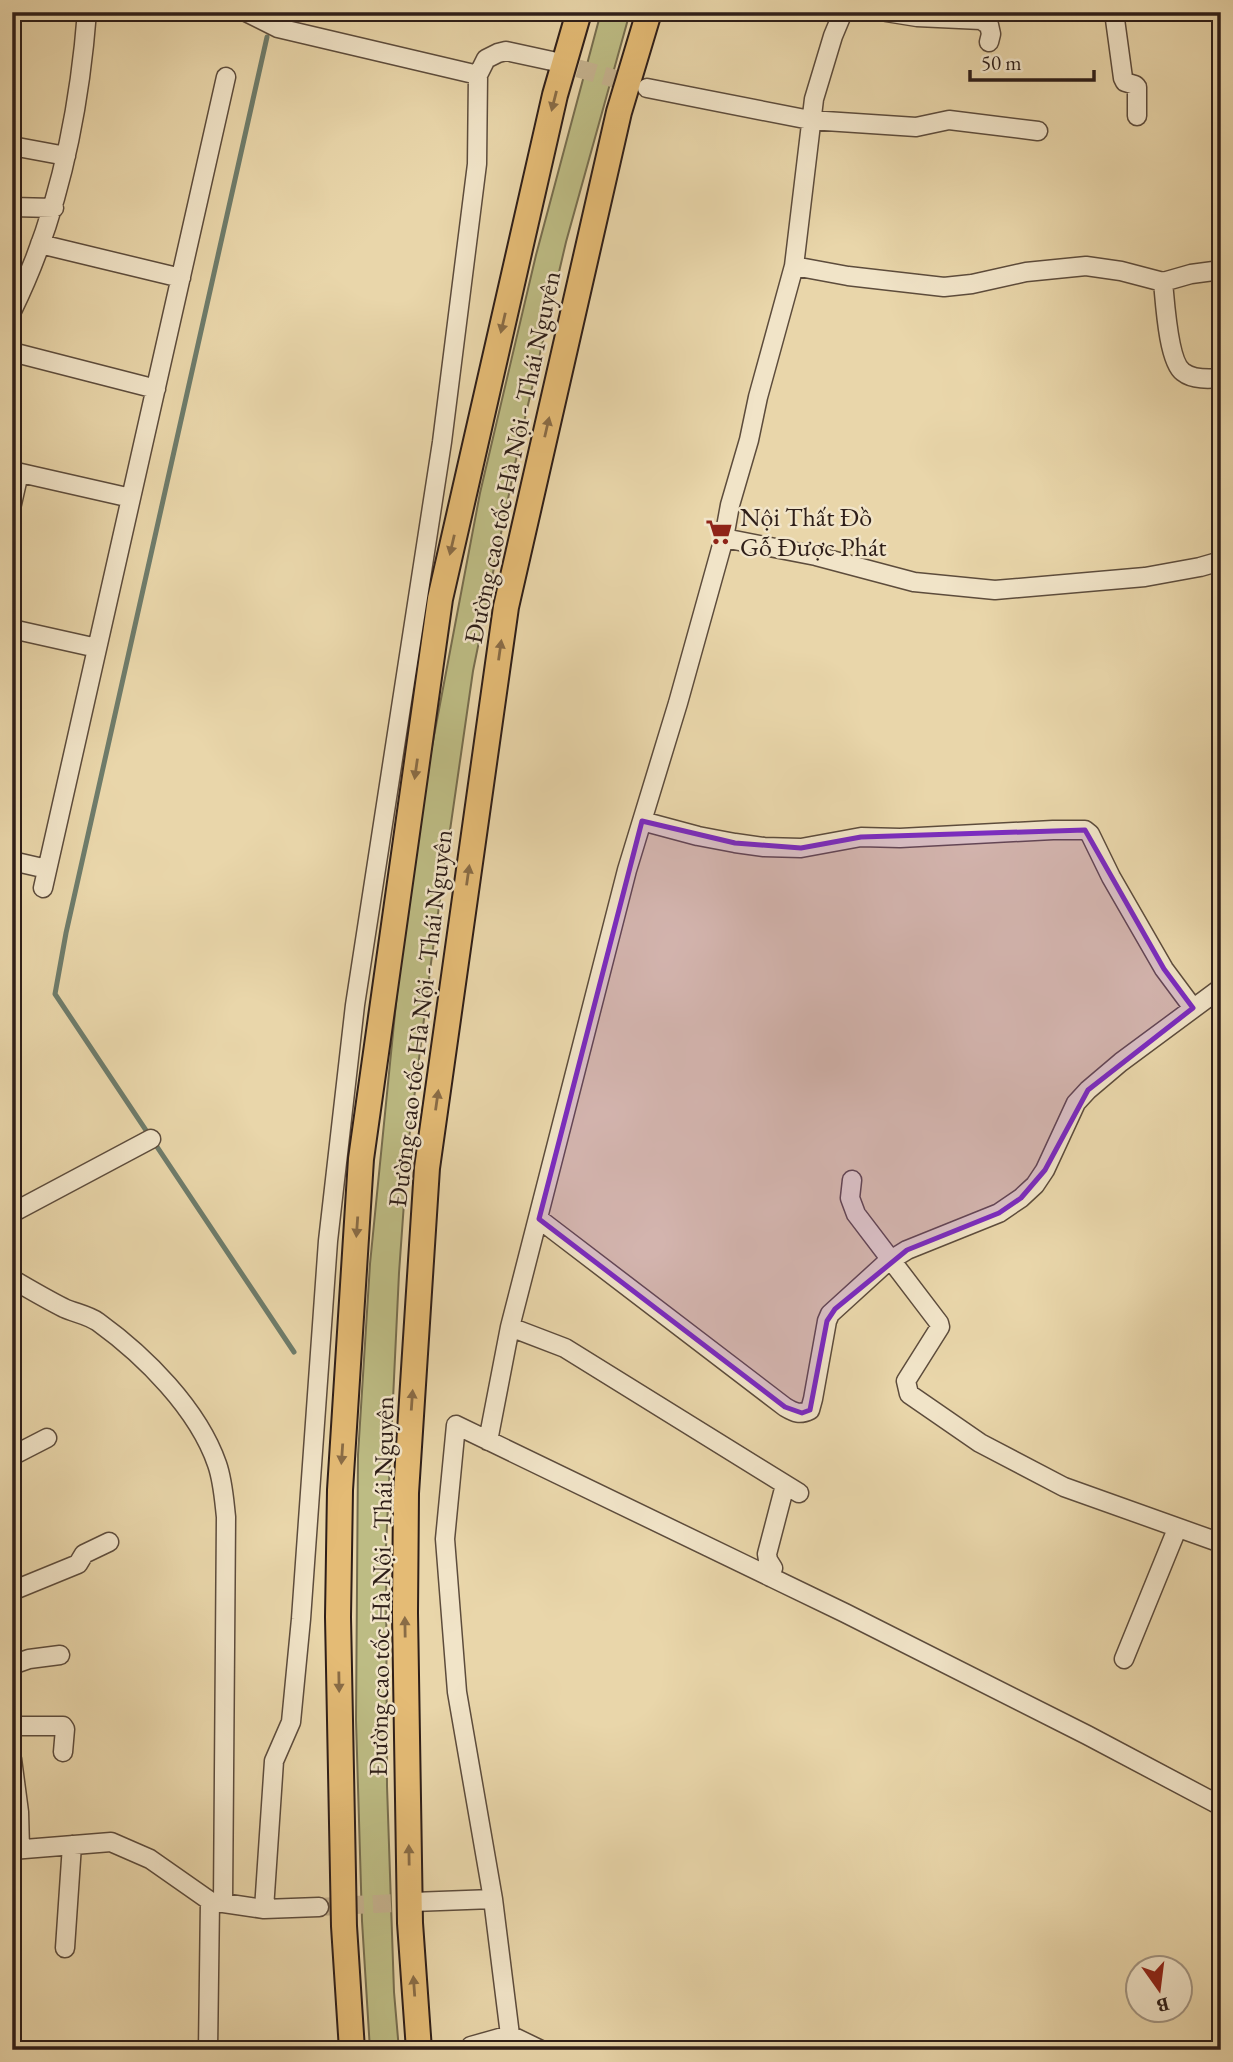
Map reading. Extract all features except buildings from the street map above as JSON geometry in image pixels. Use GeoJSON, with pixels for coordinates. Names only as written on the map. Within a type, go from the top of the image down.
{"type":"FeatureCollection","features":[{"type":"Feature","properties":{"kind":"highway","name":"Đường cao tốc Hà Nội - Thái Nguyên"},"geometry":{"type":"LineString","coordinates":[[352,2050],[344,1926],[339,1553],[340,1490],[361,1159],[440,599],[555,95],[579,12]]}},
{"type":"Feature","properties":{"kind":"highway","name":"Đường cao tốc Hà Nội - Thái Nguyên"},"geometry":{"type":"LineString","coordinates":[[419,2050],[410,1923],[405,1613],[406,1493],[427,1168],[506,607],[619,112],[649,12]]}},
{"type":"Feature","properties":{"kind":"street"},"geometry":{"type":"LineString","coordinates":[[12,312],[54,208],[82,70],[87,12]]}},
{"type":"Feature","properties":{"kind":"street"},"geometry":{"type":"LineString","coordinates":[[246,12],[278,27],[478,75]]}},
{"type":"Feature","properties":{"kind":"street"},"geometry":{"type":"LineString","coordinates":[[488,1441],[510,1326],[624,883],[724,538],[730,505],[793,266],[814,99],[843,12]]}},
{"type":"Feature","properties":{"kind":"street"},"geometry":{"type":"LineString","coordinates":[[886,12],[918,17],[981,20],[989,25],[989,43]]}},
{"type":"Feature","properties":{"kind":"street"},"geometry":{"type":"LineString","coordinates":[[1114,12],[1123,78],[1125,82],[1136,87],[1138,116]]}},
{"type":"Feature","properties":{"kind":"street"},"geometry":{"type":"LineString","coordinates":[[264,1909],[274,1761],[291,1722],[328,1241],[355,1005],[442,442],[477,164],[478,75],[486,59],[506,51],[552,61]]}},
{"type":"Feature","properties":{"kind":"street"},"geometry":{"type":"LineString","coordinates":[[43,888],[226,77]]}},
{"type":"Feature","properties":{"kind":"street"},"geometry":{"type":"LineString","coordinates":[[647,88],[810,120],[916,127],[949,120],[1038,131]]}},
{"type":"Feature","properties":{"kind":"street"},"geometry":{"type":"LineString","coordinates":[[12,146],[66,156]]}},
{"type":"Feature","properties":{"kind":"street"},"geometry":{"type":"LineString","coordinates":[[12,207],[54,208]]}},
{"type":"Feature","properties":{"kind":"street"},"geometry":{"type":"LineString","coordinates":[[40,244],[181,278]]}},
{"type":"Feature","properties":{"kind":"street"},"geometry":{"type":"LineString","coordinates":[[793,266],[839,275],[944,287],[1026,272],[1086,266],[1121,271],[1163,282],[1191,274],[1221,270]]}},
{"type":"Feature","properties":{"kind":"street"},"geometry":{"type":"LineString","coordinates":[[1163,282],[1169,334],[1177,365],[1184,374],[1203,379],[1221,378]]}},
{"type":"Feature","properties":{"kind":"street"},"geometry":{"type":"LineString","coordinates":[[12,352],[156,388]]}},
{"type":"Feature","properties":{"kind":"street"},"geometry":{"type":"LineString","coordinates":[[12,504],[16,472],[131,498]]}},
{"type":"Feature","properties":{"kind":"street"},"geometry":{"type":"LineString","coordinates":[[724,538],[816,556],[914,582],[995,590],[1145,577],[1221,561]]}},
{"type":"Feature","properties":{"kind":"street"},"geometry":{"type":"LineString","coordinates":[[12,629],[97,648]]}},
{"type":"Feature","properties":{"kind":"street"},"geometry":{"type":"LineString","coordinates":[[642,821],[735,843],[801,848],[861,837],[900,838],[1085,830],[1090,834],[1111,877],[1164,969],[1193,1008]]}},
{"type":"Feature","properties":{"kind":"street"},"geometry":{"type":"LineString","coordinates":[[12,861],[47,869]]}},
{"type":"Feature","properties":{"kind":"street"},"geometry":{"type":"LineString","coordinates":[[539,1219],[785,1408],[802,1413],[810,1409],[813,1399],[830,1314],[852,1292],[891,1261],[933,1238],[999,1213],[1021,1198],[1035,1185],[1045,1170],[1076,1103],[1088,1090],[1121,1062],[1221,988]]}},
{"type":"Feature","properties":{"kind":"street"},"geometry":{"type":"LineString","coordinates":[[12,1213],[151,1139]]}},
{"type":"Feature","properties":{"kind":"street"},"geometry":{"type":"LineString","coordinates":[[852,1180],[850,1198],[853,1208],[939,1323],[940,1327],[906,1381],[909,1394],[980,1443],[1064,1486],[1221,1544]]}},
{"type":"Feature","properties":{"kind":"street"},"geometry":{"type":"LineString","coordinates":[[12,1279],[65,1309],[96,1320],[155,1369],[206,1439],[217,1464],[224,1491],[226,1517],[217,1902],[208,2050]]}},
{"type":"Feature","properties":{"kind":"street"},"geometry":{"type":"LineString","coordinates":[[510,1326],[565,1348],[792,1489],[767,1554],[773,1569],[770,1577]]}},
{"type":"Feature","properties":{"kind":"street"},"geometry":{"type":"LineString","coordinates":[[510,2035],[493,1899],[457,1692],[445,1539],[456,1425],[997,1690],[1221,1806]]}},
{"type":"Feature","properties":{"kind":"street"},"geometry":{"type":"LineString","coordinates":[[12,1456],[47,1437]]}},
{"type":"Feature","properties":{"kind":"street"},"geometry":{"type":"LineString","coordinates":[[1124,1660],[1177,1529]]}},
{"type":"Feature","properties":{"kind":"street"},"geometry":{"type":"LineString","coordinates":[[12,1591],[78,1564],[84,1554],[109,1542]]}},
{"type":"Feature","properties":{"kind":"street"},"geometry":{"type":"LineString","coordinates":[[12,1665],[60,1655]]}},
{"type":"Feature","properties":{"kind":"street"},"geometry":{"type":"LineString","coordinates":[[12,1726],[63,1726],[63,1752]]}},
{"type":"Feature","properties":{"kind":"street"},"geometry":{"type":"LineString","coordinates":[[12,1761],[19,1812],[16,1849],[111,1842],[150,1859],[217,1902],[264,1909],[319,1907]]}},
{"type":"Feature","properties":{"kind":"street"},"geometry":{"type":"LineString","coordinates":[[65,1948],[72,1845]]}},
{"type":"Feature","properties":{"kind":"street"},"geometry":{"type":"LineString","coordinates":[[413,1902],[493,1899]]}},
{"type":"Feature","properties":{"kind":"street"},"geometry":{"type":"LineString","coordinates":[[470,2050],[471,2046],[510,2035],[541,2050]]}},
{"type":"Feature","properties":{"kind":"highlighted area"},"geometry":{"type":"Polygon","coordinates":[[[642,821],[735,843],[801,848],[861,837],[1085,830],[1164,969],[1193,1008],[1088,1090],[1045,1170],[1021,1198],[999,1213],[907,1250],[835,1309],[827,1321],[810,1410],[802,1413],[785,1407],[539,1219],[642,821]]]}},
{"type":"Feature","properties":{"kind":"shaded area"},"geometry":{"type":"Polygon","coordinates":[[[601,12],[630,12],[566,242],[521,435],[473,671],[432,955],[408,1147],[386,1547],[387,1786],[394,1992],[399,2050],[370,2050],[362,1921],[356,1720],[358,1455],[370,1264],[400,963],[430,757],[480,493],[536,255],[601,12]]]}},
{"type":"Feature","properties":{"kind":"waterway"},"geometry":{"type":"LineString","coordinates":[[267,37],[66,933],[55,994],[294,1352]]}},
{"type":"Feature","properties":{"kind":"tunnel"},"geometry":{"type":"LineString","coordinates":[[552,61],[637,85]]}},
{"type":"Feature","properties":{"kind":"tunnel"},"geometry":{"type":"LineString","coordinates":[[319,1907],[413,1902]]}},
{"type":"Feature","properties":{"kind":"place","name":"Nội Thất Đồ Gỗ Được Phát"},"geometry":{"type":"Point","coordinates":[719,532]}}]}
